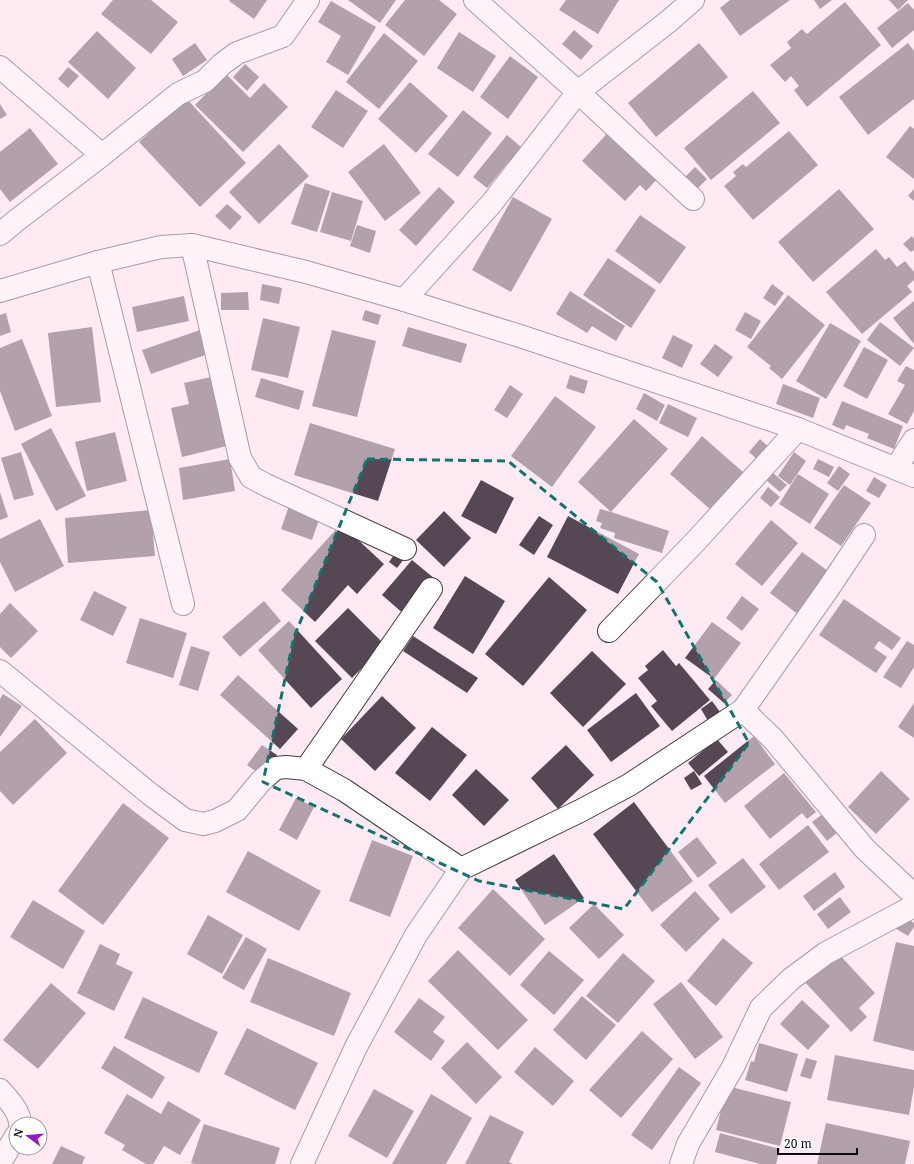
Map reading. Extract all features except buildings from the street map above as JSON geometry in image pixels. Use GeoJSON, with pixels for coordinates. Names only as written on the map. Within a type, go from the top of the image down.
{"type":"FeatureCollection","features":[{"type":"Feature","properties":{"kind":"street"},"geometry":{"type":"LineString","coordinates":[[0,234],[178,94],[205,81],[222,64],[238,53],[283,36],[308,0]]}},
{"type":"Feature","properties":{"kind":"street"},"geometry":{"type":"LineString","coordinates":[[475,0],[578,92],[693,199]]}},
{"type":"Feature","properties":{"kind":"street"},"geometry":{"type":"LineString","coordinates":[[404,300],[491,204],[578,92],[669,21],[693,0]]}},
{"type":"Feature","properties":{"kind":"street"},"geometry":{"type":"LineString","coordinates":[[0,67],[102,155]]}},
{"type":"Feature","properties":{"kind":"street"},"geometry":{"type":"LineString","coordinates":[[192,245],[240,458],[251,476],[266,485],[405,549]]}},
{"type":"Feature","properties":{"kind":"street"},"geometry":{"type":"LineString","coordinates":[[0,291],[98,262],[161,247],[192,245],[306,272],[404,300],[520,336],[798,429],[905,472],[914,440]]}},
{"type":"Feature","properties":{"kind":"street"},"geometry":{"type":"LineString","coordinates":[[98,262],[183,604]]}},
{"type":"Feature","properties":{"kind":"street"},"geometry":{"type":"LineString","coordinates":[[610,631],[696,541],[798,429]]}},
{"type":"Feature","properties":{"kind":"street"},"geometry":{"type":"LineString","coordinates":[[305,1163],[356,1047],[416,935],[461,869],[580,811],[629,785],[743,710],[828,589],[864,534]]}},
{"type":"Feature","properties":{"kind":"street"},"geometry":{"type":"LineString","coordinates":[[306,769],[431,589]]}},
{"type":"Feature","properties":{"kind":"street"},"geometry":{"type":"LineString","coordinates":[[0,671],[150,794],[185,820],[203,824],[215,821],[236,810],[261,781],[276,768],[286,767],[306,769],[344,790],[461,869]]}},
{"type":"Feature","properties":{"kind":"street"},"geometry":{"type":"LineString","coordinates":[[743,710],[773,739],[865,849],[914,895]]}},
{"type":"Feature","properties":{"kind":"street"},"geometry":{"type":"LineString","coordinates":[[681,1164],[688,1144],[733,1067],[761,1008],[791,979],[826,953],[914,906]]}},
{"type":"Feature","properties":{"kind":"street"},"geometry":{"type":"LineString","coordinates":[[0,1090],[12,1104],[18,1116]]}},
{"type":"Feature","properties":{"kind":"street"},"geometry":{"type":"LineString","coordinates":[[0,1163],[8,1150]]}},
{"type":"Feature","properties":{"kind":"highlighted area"},"geometry":{"type":"Polygon","coordinates":[[[367,459],[508,461],[657,582],[749,743],[624,909],[479,881],[263,782],[294,637],[367,459]]]}}]}
